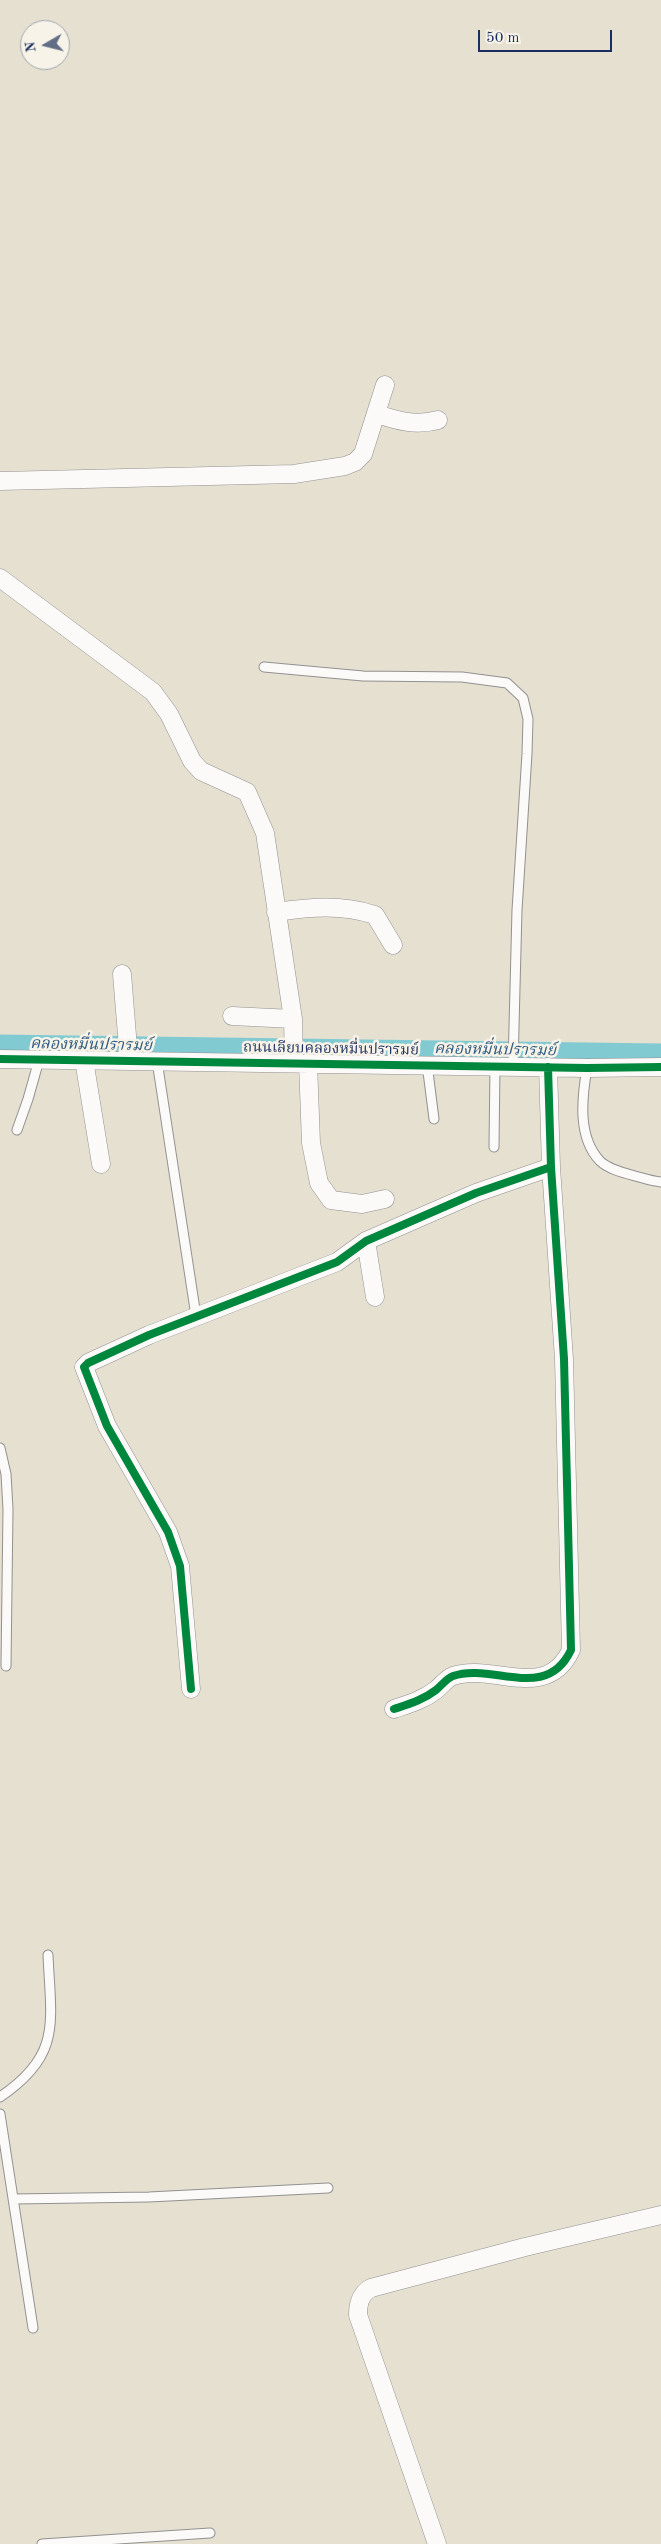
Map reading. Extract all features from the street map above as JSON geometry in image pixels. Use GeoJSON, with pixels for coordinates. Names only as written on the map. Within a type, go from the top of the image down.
{"type":"FeatureCollection","features":[{"type":"Feature","properties":{"kind":"street"},"geometry":{"type":"LineString","coordinates":[[0,481],[210,478],[294,474],[345,466],[355,462],[363,454],[385,386]]}},
{"type":"Feature","properties":{"kind":"street"},"geometry":{"type":"LineString","coordinates":[[377,414],[423,424],[438,420]]}},
{"type":"Feature","properties":{"kind":"street"},"geometry":{"type":"LineString","coordinates":[[0,578],[153,692],[169,714],[192,760],[201,771],[247,792],[265,833],[311,1143],[319,1183],[331,1200],[362,1204],[385,1199]]}},
{"type":"Feature","properties":{"kind":"street"},"geometry":{"type":"LineString","coordinates":[[276,912],[338,906],[356,909],[375,915],[393,945]]}},
{"type":"Feature","properties":{"kind":"street"},"geometry":{"type":"LineString","coordinates":[[122,974],[128,1047]]}},
{"type":"Feature","properties":{"kind":"street"},"geometry":{"type":"LineString","coordinates":[[232,1016],[293,1025]]}},
{"type":"Feature","properties":{"kind":"street","name":"ถนนเลียบคลองหมื่นปรารมย์"},"geometry":{"type":"LineString","coordinates":[[0,1059],[84,1060],[128,1047],[157,1061],[299,1060],[495,1065],[513,1052],[548,1067],[661,1067]]}},
{"type":"Feature","properties":{"kind":"street"},"geometry":{"type":"LineString","coordinates":[[84,1060],[101,1164]]}},
{"type":"Feature","properties":{"kind":"street"},"geometry":{"type":"LineString","coordinates":[[394,1709],[417,1701],[436,1690],[452,1676],[489,1674],[525,1680],[548,1673],[565,1664],[572,1650],[564,1359],[551,1167],[548,1067]]}},
{"type":"Feature","properties":{"kind":"street"},"geometry":{"type":"LineString","coordinates":[[191,1689],[180,1566],[168,1532],[107,1426],[84,1367],[88,1363],[149,1334],[336,1262],[366,1241],[476,1193],[551,1167]]}},
{"type":"Feature","properties":{"kind":"street"},"geometry":{"type":"LineString","coordinates":[[366,1241],[375,1298]]}},
{"type":"Feature","properties":{"kind":"street"},"geometry":{"type":"LineString","coordinates":[[437,2544],[358,2316],[358,2306],[363,2295],[371,2288],[515,2250],[661,2215]]}},
{"type":"Feature","properties":{"kind":"lane"},"geometry":{"type":"LineString","coordinates":[[264,667],[363,676],[462,677],[507,683],[523,698],[528,719],[517,910],[513,1052]]}},
{"type":"Feature","properties":{"kind":"lane"},"geometry":{"type":"LineString","coordinates":[[17,1130],[39,1060]]}},
{"type":"Feature","properties":{"kind":"lane"},"geometry":{"type":"LineString","coordinates":[[157,1061],[196,1316]]}},
{"type":"Feature","properties":{"kind":"lane"},"geometry":{"type":"LineString","coordinates":[[427,1064],[434,1119]]}},
{"type":"Feature","properties":{"kind":"lane"},"geometry":{"type":"LineString","coordinates":[[494,1147],[495,1065]]}},
{"type":"Feature","properties":{"kind":"lane"},"geometry":{"type":"LineString","coordinates":[[587,1068],[582,1096],[584,1120],[588,1140],[600,1161],[619,1171],[661,1182]]}},
{"type":"Feature","properties":{"kind":"lane"},"geometry":{"type":"LineString","coordinates":[[0,1448],[6,1474],[8,1509],[6,1666]]}},
{"type":"Feature","properties":{"kind":"lane"},"geometry":{"type":"LineString","coordinates":[[0,2097],[23,2081],[43,2055],[49,2036],[48,1955]]}},
{"type":"Feature","properties":{"kind":"lane"},"geometry":{"type":"LineString","coordinates":[[0,2114],[33,2328]]}},
{"type":"Feature","properties":{"kind":"lane"},"geometry":{"type":"LineString","coordinates":[[13,2199],[149,2197],[328,2188]]}},
{"type":"Feature","properties":{"kind":"lane"},"geometry":{"type":"LineString","coordinates":[[42,2544],[210,2533]]}},
{"type":"Feature","properties":{"kind":"waterway","name":"คลองหมื่นปรารมย์"},"geometry":{"type":"LineString","coordinates":[[0,1044],[661,1053]]}},
{"type":"Feature","properties":{"kind":"cycle path"},"geometry":{"type":"LineString","coordinates":[[0,1059],[587,1068],[661,1067]]}},
{"type":"Feature","properties":{"kind":"cycle path"},"geometry":{"type":"LineString","coordinates":[[394,1709],[426,1696],[453,1676],[468,1673],[484,1673],[517,1678],[533,1678],[548,1674],[560,1666],[571,1650],[564,1359],[551,1167],[548,1067]]}},
{"type":"Feature","properties":{"kind":"cycle path"},"geometry":{"type":"LineString","coordinates":[[191,1689],[180,1566],[168,1532],[107,1426],[84,1367],[88,1363],[149,1335],[337,1262],[366,1241],[476,1193],[551,1167]]}}]}
